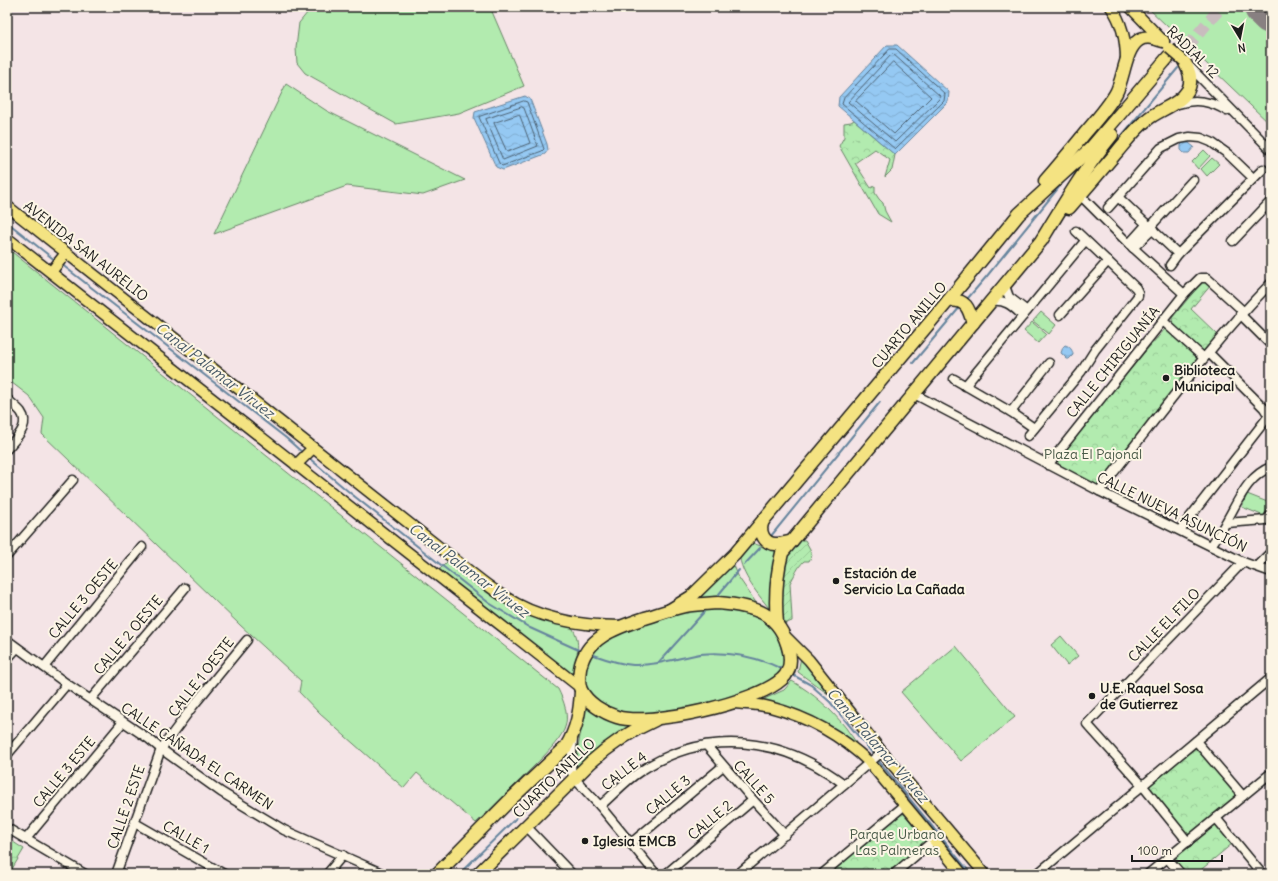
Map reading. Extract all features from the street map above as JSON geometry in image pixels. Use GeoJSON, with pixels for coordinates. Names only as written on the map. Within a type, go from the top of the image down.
{"type":"FeatureCollection","features":[{"type":"Feature","properties":{"kind":"highway"},"geometry":{"type":"LineString","coordinates":[[777,624],[776,588],[778,566],[782,553],[1041,241],[1139,126],[1160,111],[1171,106],[1188,90],[1191,80],[1190,72],[1172,53],[1152,38],[1139,40],[1134,45],[1125,65],[1117,92],[1019,214]]}},
{"type":"Feature","properties":{"kind":"highway"},"geometry":{"type":"LineString","coordinates":[[1041,241],[1057,214],[1103,146],[1172,53]]}},
{"type":"Feature","properties":{"kind":"highway","name":"CUARTO ANILLO"},"geometry":{"type":"LineString","coordinates":[[670,610],[691,598],[708,582],[763,521],[1019,214],[1095,143],[1172,53]]}},
{"type":"Feature","properties":{"kind":"highway"},"geometry":{"type":"LineString","coordinates":[[948,301],[954,300],[962,302],[967,307],[973,323]]}},
{"type":"Feature","properties":{"kind":"highway"},"geometry":{"type":"LineString","coordinates":[[763,521],[761,531],[763,537],[767,541],[777,544],[791,542]]}},
{"type":"Feature","properties":{"kind":"highway"},"geometry":{"type":"LineString","coordinates":[[581,690],[594,705],[604,712],[617,717],[630,719],[662,717],[733,703],[759,693],[781,680],[787,672],[790,662],[788,647],[784,635],[777,624],[763,613],[749,607],[718,603],[684,606],[622,626]]}},
{"type":"Feature","properties":{"kind":"highway","name":"CUARTO ANILLO"},"geometry":{"type":"LineString","coordinates":[[437,874],[509,801],[559,756],[566,747],[573,736],[578,722],[581,690],[579,674],[584,655],[597,640],[610,631],[622,626]]}},
{"type":"Feature","properties":{"kind":"highway","name":"CUARTO ANILLO"},"geometry":{"type":"LineString","coordinates":[[478,874],[606,749],[623,736],[662,717]]}},
{"type":"Feature","properties":{"kind":"main road"},"geometry":{"type":"LineString","coordinates":[[1111,7],[1121,25],[1125,43],[1125,65]]}},
{"type":"Feature","properties":{"kind":"main road","name":"RADIAL 12"},"geometry":{"type":"LineString","coordinates":[[1130,7],[1172,53]]}},
{"type":"Feature","properties":{"kind":"main road","name":"AVENIDA SAN AURELIO"},"geometry":{"type":"LineString","coordinates":[[7,206],[65,255],[311,449],[505,598],[539,614],[574,623],[599,626],[622,626]]}},
{"type":"Feature","properties":{"kind":"main road"},"geometry":{"type":"LineString","coordinates":[[7,238],[53,270],[299,462],[581,690]]}},
{"type":"Feature","properties":{"kind":"main road"},"geometry":{"type":"LineString","coordinates":[[53,270],[65,255]]}},
{"type":"Feature","properties":{"kind":"main road"},"geometry":{"type":"LineString","coordinates":[[299,462],[311,449]]}},
{"type":"Feature","properties":{"kind":"main road"},"geometry":{"type":"LineString","coordinates":[[784,635],[809,660],[881,753],[983,873]]}},
{"type":"Feature","properties":{"kind":"main road"},"geometry":{"type":"LineString","coordinates":[[733,703],[769,707],[792,713],[812,722],[840,738],[871,761],[962,874]]}},
{"type":"Feature","properties":{"kind":"street","name":"RADIAL 12"},"geometry":{"type":"LineString","coordinates":[[1172,53],[1271,150]]}},
{"type":"Feature","properties":{"kind":"street","name":"RADIAL 12"},"geometry":{"type":"LineString","coordinates":[[1171,106],[1186,101],[1208,102],[1219,105],[1237,116]]}},
{"type":"Feature","properties":{"kind":"street"},"geometry":{"type":"LineString","coordinates":[[1108,208],[1161,148],[1179,139],[1190,137],[1201,138],[1210,142],[1228,154],[1253,178]]}},
{"type":"Feature","properties":{"kind":"street"},"geometry":{"type":"LineString","coordinates":[[1170,265],[1178,254],[1263,169]]}},
{"type":"Feature","properties":{"kind":"street"},"geometry":{"type":"LineString","coordinates":[[1131,246],[1193,180]]}},
{"type":"Feature","properties":{"kind":"street"},"geometry":{"type":"LineString","coordinates":[[1080,195],[1131,246],[1184,294]]}},
{"type":"Feature","properties":{"kind":"street"},"geometry":{"type":"LineString","coordinates":[[1118,197],[1178,254]]}},
{"type":"Feature","properties":{"kind":"street"},"geometry":{"type":"LineString","coordinates":[[1233,241],[1271,200]]}},
{"type":"Feature","properties":{"kind":"street"},"geometry":{"type":"LineString","coordinates":[[1028,436],[1081,372],[1095,350],[1138,296],[1136,288],[1076,231]]}},
{"type":"Feature","properties":{"kind":"street"},"geometry":{"type":"LineString","coordinates":[[965,386],[1085,241]]}},
{"type":"Feature","properties":{"kind":"street"},"geometry":{"type":"LineString","coordinates":[[1060,315],[1108,262]]}},
{"type":"Feature","properties":{"kind":"street","name":"CALLE CHIRIGUANÍA"},"geometry":{"type":"LineString","coordinates":[[1048,465],[1184,294],[1200,278],[1207,278],[1242,313]]}},
{"type":"Feature","properties":{"kind":"street"},"geometry":{"type":"LineString","coordinates":[[1007,283],[1005,286],[1010,297],[1025,313]]}},
{"type":"Feature","properties":{"kind":"street"},"geometry":{"type":"LineString","coordinates":[[1099,491],[1206,355],[1242,313],[1271,283]]}},
{"type":"Feature","properties":{"kind":"street"},"geometry":{"type":"LineString","coordinates":[[992,301],[999,300],[1007,302],[1025,313]]}},
{"type":"Feature","properties":{"kind":"street"},"geometry":{"type":"LineString","coordinates":[[1242,313],[1271,345]]}},
{"type":"Feature","properties":{"kind":"street"},"geometry":{"type":"LineString","coordinates":[[1163,321],[1206,355],[1264,408],[1270,416],[1180,530]]}},
{"type":"Feature","properties":{"kind":"street"},"geometry":{"type":"LineString","coordinates":[[1011,412],[1049,363]]}},
{"type":"Feature","properties":{"kind":"street"},"geometry":{"type":"LineString","coordinates":[[954,379],[1011,412],[1034,428]]}},
{"type":"Feature","properties":{"kind":"street","name":"CALLE NUEVA ASUNCIÓN"},"geometry":{"type":"LineString","coordinates":[[914,394],[1099,491],[1243,562],[1271,572]]}},
{"type":"Feature","properties":{"kind":"street"},"geometry":{"type":"LineString","coordinates":[[7,399],[21,412],[24,422],[21,432],[7,449]]}},
{"type":"Feature","properties":{"kind":"street"},"geometry":{"type":"LineString","coordinates":[[1211,546],[1226,523],[1244,490],[1254,479],[1266,469],[1271,467]]}},
{"type":"Feature","properties":{"kind":"street"},"geometry":{"type":"LineString","coordinates":[[7,556],[73,480]]}},
{"type":"Feature","properties":{"kind":"street"},"geometry":{"type":"LineString","coordinates":[[1226,523],[1266,520],[1271,515]]}},
{"type":"Feature","properties":{"kind":"street","name":"CALLE 3 OESTE"},"geometry":{"type":"LineString","coordinates":[[44,667],[142,547]]}},
{"type":"Feature","properties":{"kind":"street"},"geometry":{"type":"LineString","coordinates":[[1257,566],[1271,552]]}},
{"type":"Feature","properties":{"kind":"street","name":"CALLE EL FILO"},"geometry":{"type":"LineString","coordinates":[[1142,785],[1087,724],[1243,562]]}},
{"type":"Feature","properties":{"kind":"street","name":"CALLE 2 OESTE"},"geometry":{"type":"LineString","coordinates":[[91,699],[185,588]]}},
{"type":"Feature","properties":{"kind":"street","name":"CALLE CAÑADA EL CARMEN"},"geometry":{"type":"LineString","coordinates":[[7,640],[66,684],[91,699],[122,722],[149,739],[221,792],[284,830],[384,874]]}},
{"type":"Feature","properties":{"kind":"street","name":"CALLE 1 OESTE"},"geometry":{"type":"LineString","coordinates":[[161,749],[193,706],[247,640]]}},
{"type":"Feature","properties":{"kind":"street"},"geometry":{"type":"LineString","coordinates":[[7,659],[17,648]]}},
{"type":"Feature","properties":{"kind":"street"},"geometry":{"type":"LineString","coordinates":[[1037,874],[1271,678]]}},
{"type":"Feature","properties":{"kind":"street"},"geometry":{"type":"LineString","coordinates":[[7,755],[66,684]]}},
{"type":"Feature","properties":{"kind":"street","name":"CALLE 3 ESTE"},"geometry":{"type":"LineString","coordinates":[[26,839],[122,722]]}},
{"type":"Feature","properties":{"kind":"street"},"geometry":{"type":"LineString","coordinates":[[573,736],[571,771],[575,779],[633,841],[656,874]]}},
{"type":"Feature","properties":{"kind":"street"},"geometry":{"type":"LineString","coordinates":[[1196,741],[1243,796]]}},
{"type":"Feature","properties":{"kind":"street","name":"CALLE 4"},"geometry":{"type":"LineString","coordinates":[[600,806],[639,772],[671,754],[706,745],[724,743],[761,745],[779,750],[814,763],[844,784]]}},
{"type":"Feature","properties":{"kind":"street","name":"CALLE 5"},"geometry":{"type":"LineString","coordinates":[[706,745],[785,835]]}},
{"type":"Feature","properties":{"kind":"street","name":"CALLE 2 ESTE"},"geometry":{"type":"LineString","coordinates":[[116,874],[161,749]]}},
{"type":"Feature","properties":{"kind":"street"},"geometry":{"type":"LineString","coordinates":[[738,874],[881,753]]}},
{"type":"Feature","properties":{"kind":"street","name":"CALLE 3"},"geometry":{"type":"LineString","coordinates":[[633,841],[723,766]]}},
{"type":"Feature","properties":{"kind":"street"},"geometry":{"type":"LineString","coordinates":[[1148,874],[1243,796],[1269,778]]}},
{"type":"Feature","properties":{"kind":"street"},"geometry":{"type":"LineString","coordinates":[[1142,785],[1188,842]]}},
{"type":"Feature","properties":{"kind":"street","name":"CALLE 2"},"geometry":{"type":"LineString","coordinates":[[666,874],[753,800]]}},
{"type":"Feature","properties":{"kind":"street"},"geometry":{"type":"LineString","coordinates":[[822,874],[905,805]]}},
{"type":"Feature","properties":{"kind":"street"},"geometry":{"type":"LineString","coordinates":[[1216,818],[1262,874]]}},
{"type":"Feature","properties":{"kind":"street","name":"CALLE 1"},"geometry":{"type":"LineString","coordinates":[[135,823],[224,874]]}},
{"type":"Feature","properties":{"kind":"street"},"geometry":{"type":"LineString","coordinates":[[526,826],[572,874]]}},
{"type":"Feature","properties":{"kind":"street"},"geometry":{"type":"LineString","coordinates":[[7,828],[85,874]]}},
{"type":"Feature","properties":{"kind":"street"},"geometry":{"type":"LineString","coordinates":[[894,874],[934,840]]}},
{"type":"Feature","properties":{"kind":"street"},"geometry":{"type":"LineString","coordinates":[[327,874],[343,855]]}},
{"type":"Feature","properties":{"kind":"street"},"geometry":{"type":"LineString","coordinates":[[1168,858],[1181,874]]}},
{"type":"Feature","properties":{"kind":"green space"},"geometry":{"type":"Polygon","coordinates":[[[312,7],[490,7],[524,86],[459,113],[396,124],[305,73],[297,63],[296,48],[299,23],[312,7]]]}},
{"type":"Feature","properties":{"kind":"green space"},"geometry":{"type":"Polygon","coordinates":[[[1147,7],[1239,7],[1271,38],[1271,125],[1147,7]]]}},
{"type":"Feature","properties":{"kind":"green space"},"geometry":{"type":"Polygon","coordinates":[[[286,84],[327,111],[465,180],[423,195],[347,186],[214,234],[286,84]]]}},
{"type":"Feature","properties":{"kind":"green space"},"geometry":{"type":"Polygon","coordinates":[[[854,120],[895,155],[892,170],[885,177],[890,160],[875,149],[855,163],[871,188],[875,186],[875,193],[883,203],[885,211],[891,222],[878,214],[839,146],[844,137],[844,123],[854,120]]]}},
{"type":"Feature","properties":{"kind":"green space"},"geometry":{"type":"Polygon","coordinates":[[[1204,150],[1210,156],[1198,169],[1192,162],[1204,150]]]}},
{"type":"Feature","properties":{"kind":"green space"},"geometry":{"type":"Polygon","coordinates":[[[1212,158],[1219,164],[1207,176],[1201,169],[1212,158]]]}},
{"type":"Feature","properties":{"kind":"green space"},"geometry":{"type":"Polygon","coordinates":[[[7,248],[558,689],[566,714],[566,725],[561,735],[555,744],[476,823],[417,773],[404,788],[320,714],[299,692],[301,681],[240,625],[42,434],[44,418],[29,396],[7,379],[7,248]]]}},
{"type":"Feature","properties":{"kind":"green space"},"geometry":{"type":"Polygon","coordinates":[[[1205,281],[1211,285],[1191,309],[1219,336],[1206,352],[1201,351],[1172,324],[1172,318],[1202,282],[1205,281]]]}},
{"type":"Feature","properties":{"kind":"green space"},"geometry":{"type":"Polygon","coordinates":[[[1041,312],[1056,325],[1049,334],[1033,321],[1041,312]]]}},
{"type":"Feature","properties":{"kind":"green space"},"geometry":{"type":"Polygon","coordinates":[[[1032,322],[1046,334],[1038,343],[1024,331],[1032,322]]]}},
{"type":"Feature","properties":{"kind":"green space","name":"Plaza El Pajonal"},"geometry":{"type":"Polygon","coordinates":[[[1165,329],[1198,359],[1099,486],[1060,467],[1057,460],[1165,329]]]}},
{"type":"Feature","properties":{"kind":"green space"},"geometry":{"type":"Polygon","coordinates":[[[1247,494],[1270,503],[1264,516],[1242,507],[1247,494]]]}},
{"type":"Feature","properties":{"kind":"green space"},"geometry":{"type":"Polygon","coordinates":[[[799,540],[805,540],[812,555],[809,561],[804,561],[790,583],[792,621],[784,624],[781,615],[783,563],[786,552],[799,540]]]}},
{"type":"Feature","properties":{"kind":"green space"},"geometry":{"type":"Polygon","coordinates":[[[750,542],[766,548],[779,549],[772,612],[751,585],[740,561],[739,553],[750,542]]]}},
{"type":"Feature","properties":{"kind":"green space"},"geometry":{"type":"Polygon","coordinates":[[[449,560],[504,601],[571,626],[575,632],[578,644],[577,657],[572,677],[438,571],[449,560]]]}},
{"type":"Feature","properties":{"kind":"green space"},"geometry":{"type":"Polygon","coordinates":[[[733,563],[739,578],[757,604],[719,598],[694,599],[733,563]]]}},
{"type":"Feature","properties":{"kind":"green space"},"geometry":{"type":"Polygon","coordinates":[[[694,609],[733,609],[764,618],[777,634],[786,665],[779,676],[755,689],[710,706],[622,715],[597,701],[588,690],[584,679],[586,663],[597,645],[643,622],[694,609]]]}},
{"type":"Feature","properties":{"kind":"green space"},"geometry":{"type":"Polygon","coordinates":[[[1061,636],[1078,656],[1067,665],[1051,645],[1061,636]]]}},
{"type":"Feature","properties":{"kind":"green space"},"geometry":{"type":"Polygon","coordinates":[[[956,646],[1015,717],[961,761],[901,692],[956,646]]]}},
{"type":"Feature","properties":{"kind":"green space"},"geometry":{"type":"Polygon","coordinates":[[[801,657],[830,693],[828,694],[798,672],[801,657]]]}},
{"type":"Feature","properties":{"kind":"green space"},"geometry":{"type":"Polygon","coordinates":[[[792,681],[815,696],[828,708],[846,728],[856,743],[841,734],[760,701],[784,690],[792,681]]]}},
{"type":"Feature","properties":{"kind":"green space"},"geometry":{"type":"Polygon","coordinates":[[[585,704],[637,724],[576,772],[576,761],[585,704]]]}},
{"type":"Feature","properties":{"kind":"green space"},"geometry":{"type":"Polygon","coordinates":[[[1197,747],[1238,796],[1191,835],[1187,834],[1148,787],[1148,784],[1197,747]]]}},
{"type":"Feature","properties":{"kind":"green space","name":"Parque Urbano Las Palmeras"},"geometry":{"type":"Polygon","coordinates":[[[901,813],[904,814],[926,842],[890,874],[827,874],[901,813]]]}},
{"type":"Feature","properties":{"kind":"green space"},"geometry":{"type":"Polygon","coordinates":[[[1215,825],[1219,826],[1233,843],[1196,874],[1183,874],[1175,863],[1176,858],[1215,825]]]}},
{"type":"Feature","properties":{"kind":"green space"},"geometry":{"type":"Polygon","coordinates":[[[7,838],[24,849],[9,874],[7,874],[7,838]]]}},
{"type":"Feature","properties":{"kind":"water"},"geometry":{"type":"Polygon","coordinates":[[[887,45],[897,45],[949,92],[948,102],[895,155],[838,106],[839,97],[887,45]]]}},
{"type":"Feature","properties":{"kind":"water"},"geometry":{"type":"Polygon","coordinates":[[[525,96],[530,99],[548,150],[545,154],[503,170],[496,167],[474,118],[475,112],[525,96]]]}},
{"type":"Feature","properties":{"kind":"water"},"geometry":{"type":"Polygon","coordinates":[[[1184,142],[1189,143],[1194,147],[1189,153],[1184,153],[1181,150],[1181,145],[1184,142]]]}},
{"type":"Feature","properties":{"kind":"water"},"geometry":{"type":"Polygon","coordinates":[[[1065,345],[1070,348],[1073,355],[1069,359],[1061,353],[1065,345]]]}},
{"type":"Feature","properties":{"kind":"waterway"},"geometry":{"type":"LineString","coordinates":[[1104,157],[1178,68]]}},
{"type":"Feature","properties":{"kind":"waterway"},"geometry":{"type":"LineString","coordinates":[[968,298],[1064,181],[1080,168]]}},
{"type":"Feature","properties":{"kind":"waterway","name":"Canal Palamar Viruez"},"geometry":{"type":"LineString","coordinates":[[7,222],[56,261]]}},
{"type":"Feature","properties":{"kind":"waterway","name":"Canal Palamar Viruez"},"geometry":{"type":"LineString","coordinates":[[61,264],[286,438],[304,454]]}},
{"type":"Feature","properties":{"kind":"waterway"},"geometry":{"type":"LineString","coordinates":[[913,363],[960,307]]}},
{"type":"Feature","properties":{"kind":"waterway"},"geometry":{"type":"LineString","coordinates":[[771,536],[880,402]]}},
{"type":"Feature","properties":{"kind":"waterway","name":"Canal Palamar Viruez"},"geometry":{"type":"LineString","coordinates":[[309,458],[349,492],[489,603],[530,628],[583,652]]}},
{"type":"Feature","properties":{"kind":"waterway"},"geometry":{"type":"LineString","coordinates":[[744,565],[760,548]]}},
{"type":"Feature","properties":{"kind":"waterway"},"geometry":{"type":"LineString","coordinates":[[719,594],[739,570]]}},
{"type":"Feature","properties":{"kind":"waterway"},"geometry":{"type":"LineString","coordinates":[[658,663],[704,612]]}},
{"type":"Feature","properties":{"kind":"waterway","name":"Canal Palamar Viruez"},"geometry":{"type":"LineString","coordinates":[[591,654],[622,664],[641,665],[700,654],[722,653],[754,658],[784,670]]}},
{"type":"Feature","properties":{"kind":"waterway","name":"Canal Palamar Viruez"},"geometry":{"type":"LineString","coordinates":[[791,674],[811,685],[830,702],[874,755]]}},
{"type":"Feature","properties":{"kind":"waterway","name":"Canal Palamar Viruez"},"geometry":{"type":"LineString","coordinates":[[877,759],[971,874]]}},
{"type":"Feature","properties":{"kind":"waterway"},"geometry":{"type":"LineString","coordinates":[[459,874],[556,779]]}},
{"type":"Feature","properties":{"kind":"runway"},"geometry":{"type":"LineString","coordinates":[[1264,7],[1271,14]]}},
{"type":"Feature","properties":{"kind":"tunnel"},"geometry":{"type":"LineString","coordinates":[[1175,61],[1221,7]]}},
{"type":"Feature","properties":{"kind":"place","name":"Biblioteca Municipal"},"geometry":{"type":"Point","coordinates":[1166,378]}},
{"type":"Feature","properties":{"kind":"place","name":"Estación de Servicio La Cañada"},"geometry":{"type":"Point","coordinates":[836,581]}},
{"type":"Feature","properties":{"kind":"place","name":"U.E. Raquel Sosa de Gutierrez"},"geometry":{"type":"Point","coordinates":[1092,696]}},
{"type":"Feature","properties":{"kind":"place","name":"Iglesia EMCB"},"geometry":{"type":"Point","coordinates":[585,841]}}]}
